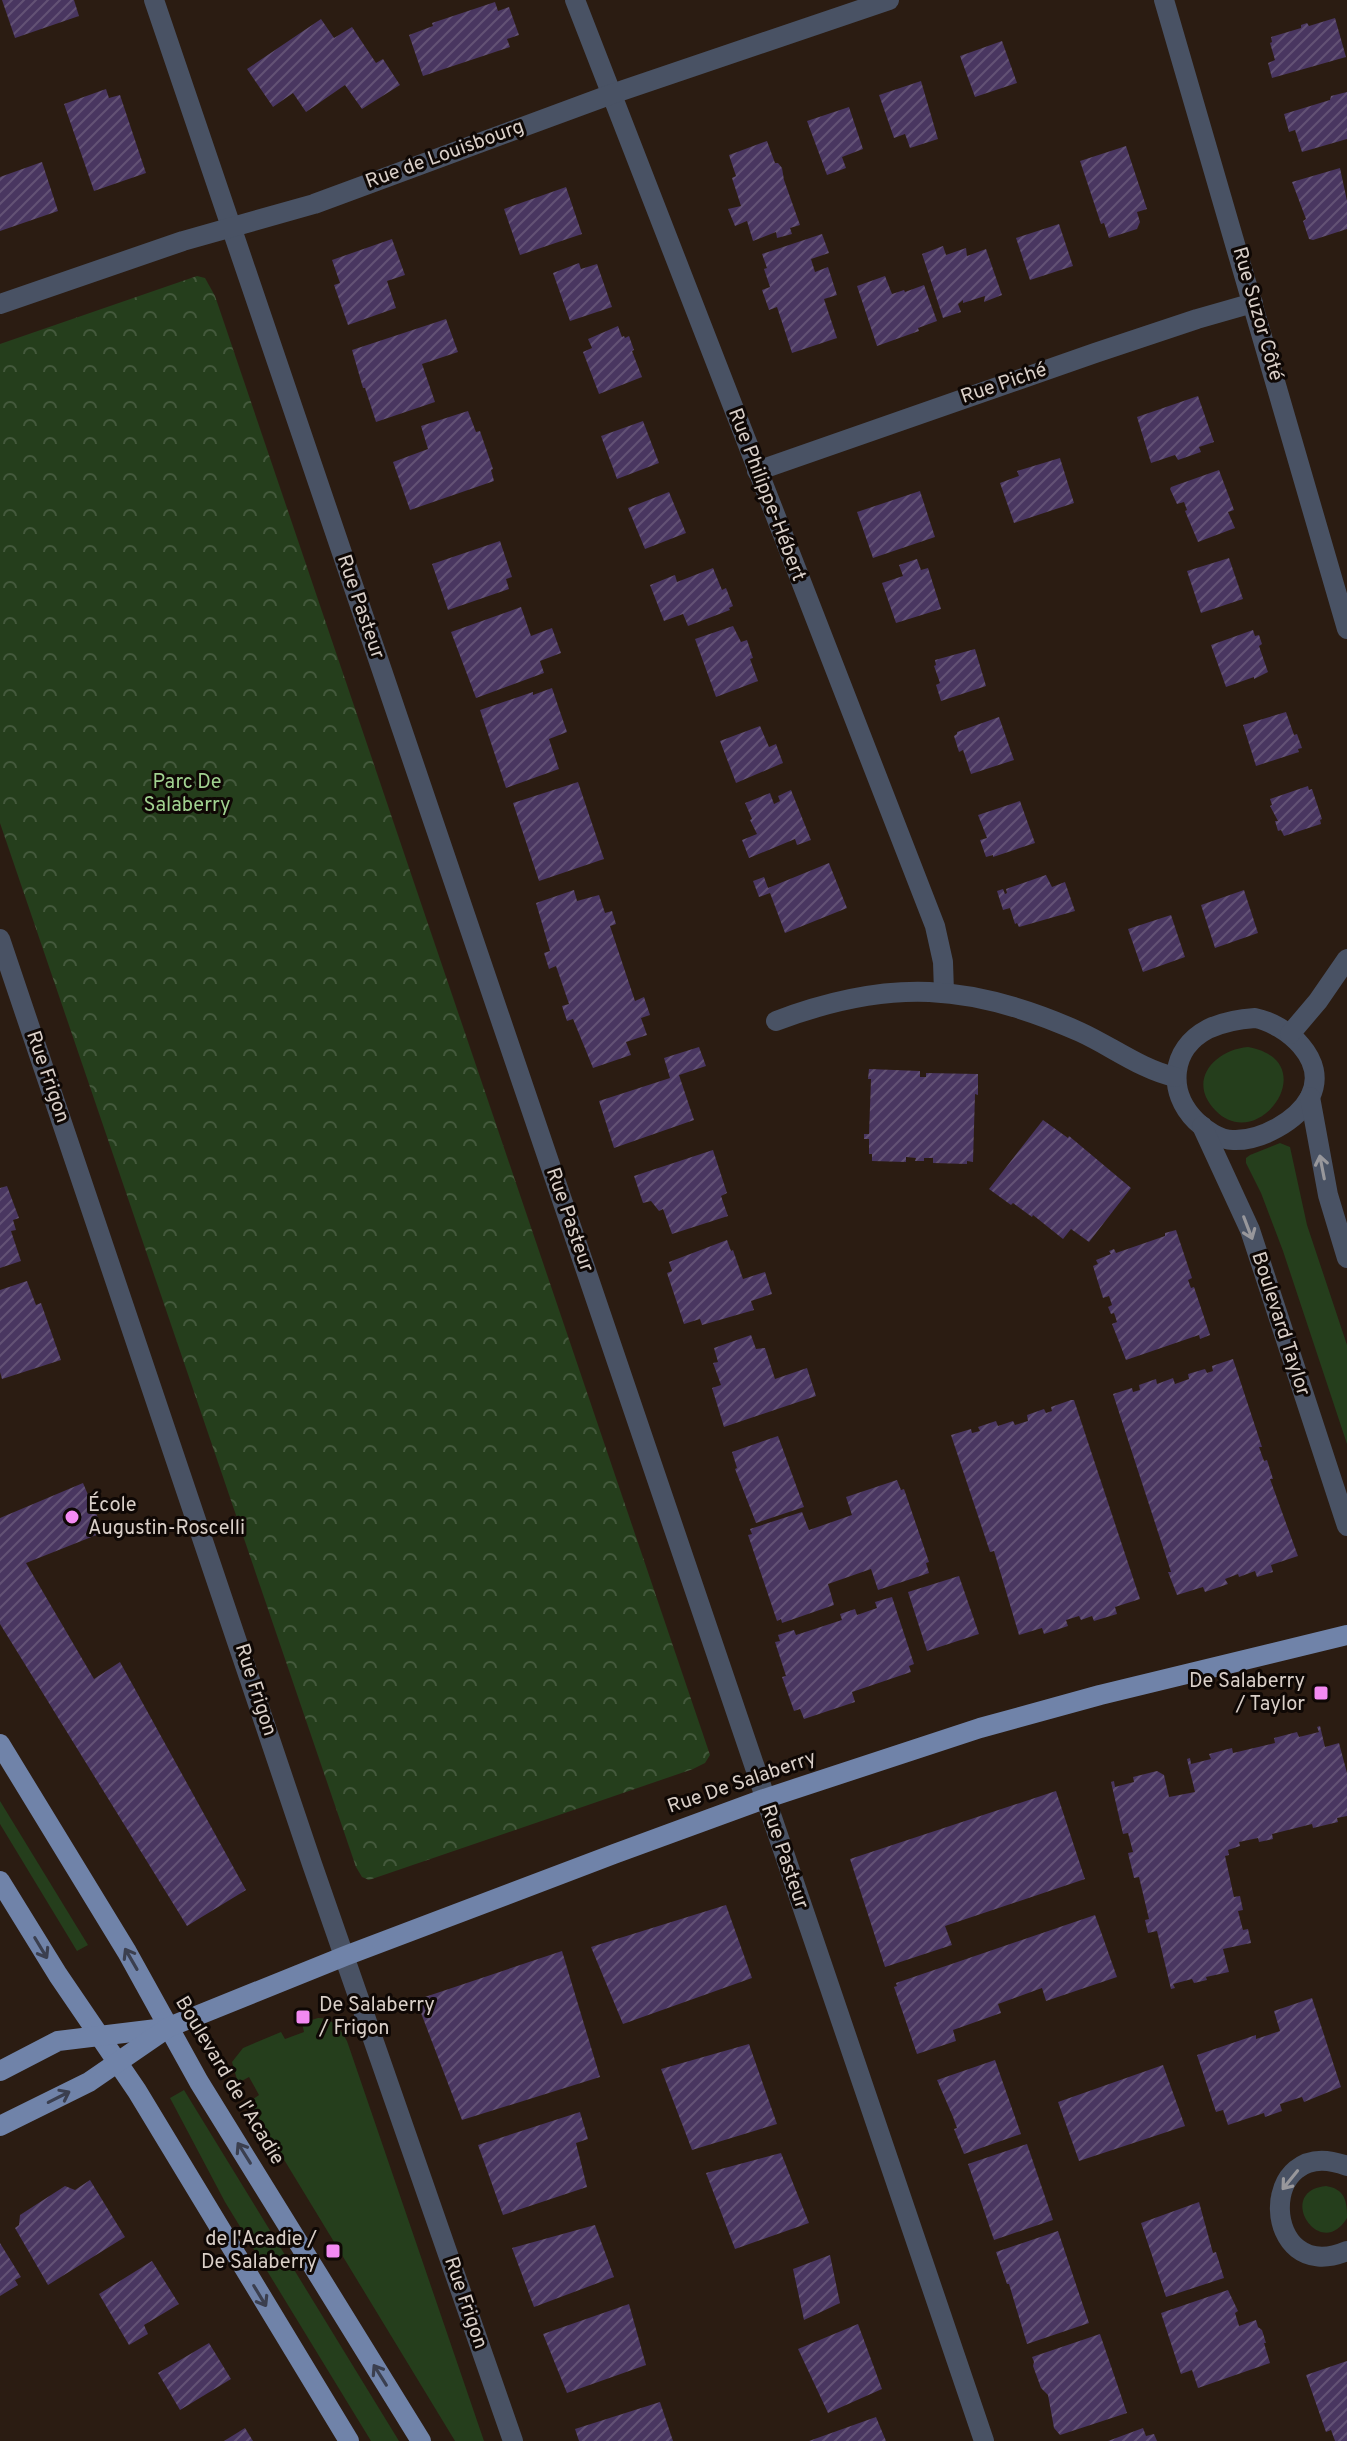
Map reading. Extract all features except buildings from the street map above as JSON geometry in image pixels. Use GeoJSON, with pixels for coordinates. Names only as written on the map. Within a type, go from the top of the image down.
{"type":"FeatureCollection","features":[{"type":"Feature","properties":{"kind":"main road","name":"Rue De Salaberry"},"geometry":{"type":"LineString","coordinates":[[0,2126],[89,2082],[169,2027],[345,1956],[764,1799],[1041,1711],[1347,1635]]}},
{"type":"Feature","properties":{"kind":"main road","name":"Boulevard de l'Acadie"},"geometry":{"type":"LineString","coordinates":[[0,1744],[127,1952],[199,2082],[421,2441]]}},
{"type":"Feature","properties":{"kind":"main road"},"geometry":{"type":"LineString","coordinates":[[0,1881],[58,1975],[118,2062],[349,2441]]}},
{"type":"Feature","properties":{"kind":"main road","name":"Rue De Salaberry"},"geometry":{"type":"LineString","coordinates":[[0,2071],[58,2041],[169,2027]]}},
{"type":"Feature","properties":{"kind":"street","name":"Rue Pasteur"},"geometry":{"type":"LineString","coordinates":[[154,0],[984,2441]]}},
{"type":"Feature","properties":{"kind":"street","name":"Rue Philippe-Hébert"},"geometry":{"type":"LineString","coordinates":[[575,0],[935,926],[943,962],[944,992]]}},
{"type":"Feature","properties":{"kind":"street","name":"Rue de Louisbourg"},"geometry":{"type":"LineString","coordinates":[[0,304],[183,241],[314,204],[612,94],[889,0]]}},
{"type":"Feature","properties":{"kind":"street","name":"Rue Suzor Côté"},"geometry":{"type":"LineString","coordinates":[[1164,0],[1347,629]]}},
{"type":"Feature","properties":{"kind":"street","name":"Rue Piché"},"geometry":{"type":"LineString","coordinates":[[757,471],[1110,348],[1253,303]]}},
{"type":"Feature","properties":{"kind":"street","name":"Rue Frigon"},"geometry":{"type":"LineString","coordinates":[[0,939],[513,2441]]}},
{"type":"Feature","properties":{"kind":"street"},"geometry":{"type":"LineString","coordinates":[[1290,1034],[1347,959]]}},
{"type":"Feature","properties":{"kind":"street"},"geometry":{"type":"LineString","coordinates":[[776,1021],[882,993],[944,992],[1020,1008],[1085,1034],[1175,1077]]}},
{"type":"Feature","properties":{"kind":"street"},"geometry":{"type":"LineString","coordinates":[[1310,1097],[1284,1124],[1253,1138],[1224,1139],[1202,1126],[1185,1108],[1175,1077],[1181,1057],[1188,1047],[1206,1030],[1222,1024],[1255,1018],[1281,1026],[1290,1034],[1305,1050],[1310,1062],[1313,1086],[1310,1097],[1325,1184],[1347,1258]]}},
{"type":"Feature","properties":{"kind":"street","name":"Boulevard Taylor"},"geometry":{"type":"LineString","coordinates":[[1202,1126],[1250,1230],[1347,1526]]}},
{"type":"Feature","properties":{"kind":"street"},"geometry":{"type":"LineString","coordinates":[[1347,2166],[1328,2161],[1304,2166],[1286,2182],[1278,2206],[1284,2232],[1302,2250],[1327,2256],[1347,2251]]}},
{"type":"Feature","properties":{"kind":"green space","name":"Parc De Salaberry"},"geometry":{"type":"Polygon","coordinates":[[[197,276],[205,278],[215,296],[710,1755],[705,1763],[693,1769],[369,1880],[362,1877],[356,1867],[0,823],[0,344],[197,276]]]}},
{"type":"Feature","properties":{"kind":"green space"},"geometry":{"type":"Polygon","coordinates":[[[1248,1047],[1271,1056],[1282,1069],[1283,1085],[1277,1101],[1265,1114],[1249,1122],[1232,1121],[1215,1110],[1207,1099],[1204,1078],[1215,1061],[1236,1049],[1248,1047]]]}},
{"type":"Feature","properties":{"kind":"green space"},"geometry":{"type":"Polygon","coordinates":[[[1280,1143],[1290,1147],[1307,1225],[1347,1345],[1347,1444],[1283,1251],[1246,1163],[1250,1155],[1280,1143]]]}},
{"type":"Feature","properties":{"kind":"green space"},"geometry":{"type":"Polygon","coordinates":[[[0,1801],[88,1945],[77,1951],[0,1824],[0,1801]]]}},
{"type":"Feature","properties":{"kind":"green space"},"geometry":{"type":"Polygon","coordinates":[[[318,2018],[332,2022],[347,2041],[484,2441],[455,2441],[249,2102],[259,2095],[249,2077],[238,2083],[232,2062],[243,2048],[281,2032],[285,2039],[304,2032],[302,2023],[318,2018]]]}},
{"type":"Feature","properties":{"kind":"green space"},"geometry":{"type":"Polygon","coordinates":[[[184,2090],[399,2441],[371,2441],[225,2202],[170,2098],[184,2090]]]}},
{"type":"Feature","properties":{"kind":"green space"},"geometry":{"type":"Polygon","coordinates":[[[1326,2186],[1344,2197],[1347,2218],[1336,2230],[1325,2233],[1307,2221],[1303,2210],[1304,2199],[1311,2191],[1326,2186]]]}},
{"type":"Feature","properties":{"kind":"place","name":"École Augustin-Roscelli"},"geometry":{"type":"Point","coordinates":[72,1517]}},
{"type":"Feature","properties":{"kind":"place","name":"De Salaberry / Taylor"},"geometry":{"type":"Point","coordinates":[1321,1693]}},
{"type":"Feature","properties":{"kind":"place","name":"De Salaberry / Frigon"},"geometry":{"type":"Point","coordinates":[303,2017]}},
{"type":"Feature","properties":{"kind":"place","name":"de l'Acadie / De Salaberry"},"geometry":{"type":"Point","coordinates":[333,2251]}}]}
